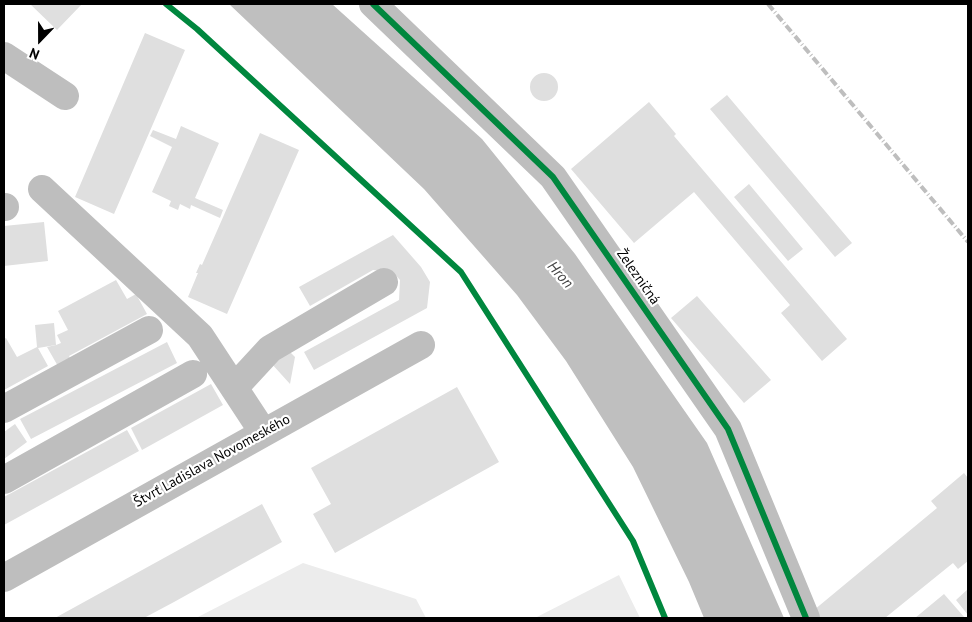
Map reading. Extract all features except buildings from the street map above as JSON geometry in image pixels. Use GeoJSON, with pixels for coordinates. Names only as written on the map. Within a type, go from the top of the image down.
{"type":"FeatureCollection","features":[{"type":"Feature","properties":{"kind":"street","name":"Železničná"},"geometry":{"type":"LineString","coordinates":[[373,4],[553,177],[728,430],[806,618]]}},
{"type":"Feature","properties":{"kind":"street"},"geometry":{"type":"LineString","coordinates":[[4,56],[65,96]]}},
{"type":"Feature","properties":{"kind":"street"},"geometry":{"type":"LineString","coordinates":[[42,188],[200,336],[263,432]]}},
{"type":"Feature","properties":{"kind":"street"},"geometry":{"type":"LineString","coordinates":[[234,388],[270,349],[384,282]]}},
{"type":"Feature","properties":{"kind":"street"},"geometry":{"type":"LineString","coordinates":[[4,408],[149,330]]}},
{"type":"Feature","properties":{"kind":"street","name":"Štvrť Ladislava Novomeského"},"geometry":{"type":"LineString","coordinates":[[4,578],[421,345]]}},
{"type":"Feature","properties":{"kind":"street"},"geometry":{"type":"LineString","coordinates":[[4,480],[194,374]]}},
{"type":"Feature","properties":{"kind":"shaded area"},"geometry":{"type":"Polygon","coordinates":[[[303,563],[416,599],[426,618],[196,618],[303,563]]]}},
{"type":"Feature","properties":{"kind":"shaded area"},"geometry":{"type":"Polygon","coordinates":[[[619,575],[640,618],[535,618],[619,575]]]}},
{"type":"Feature","properties":{"kind":"water","name":"Hron"},"geometry":{"type":"Polygon","coordinates":[[[229,4],[332,4],[482,139],[575,254],[707,443],[784,618],[704,618],[689,582],[633,467],[566,361],[517,295],[424,189],[229,4]]]}},
{"type":"Feature","properties":{"kind":"railway"},"geometry":{"type":"LineString","coordinates":[[768,4],[968,242]]}},
{"type":"Feature","properties":{"kind":"cycle path"},"geometry":{"type":"LineString","coordinates":[[166,4],[197,29],[461,272],[633,541],[665,618]]}},
{"type":"Feature","properties":{"kind":"cycle path"},"geometry":{"type":"LineString","coordinates":[[373,4],[553,177],[728,429],[806,618]]}}]}
